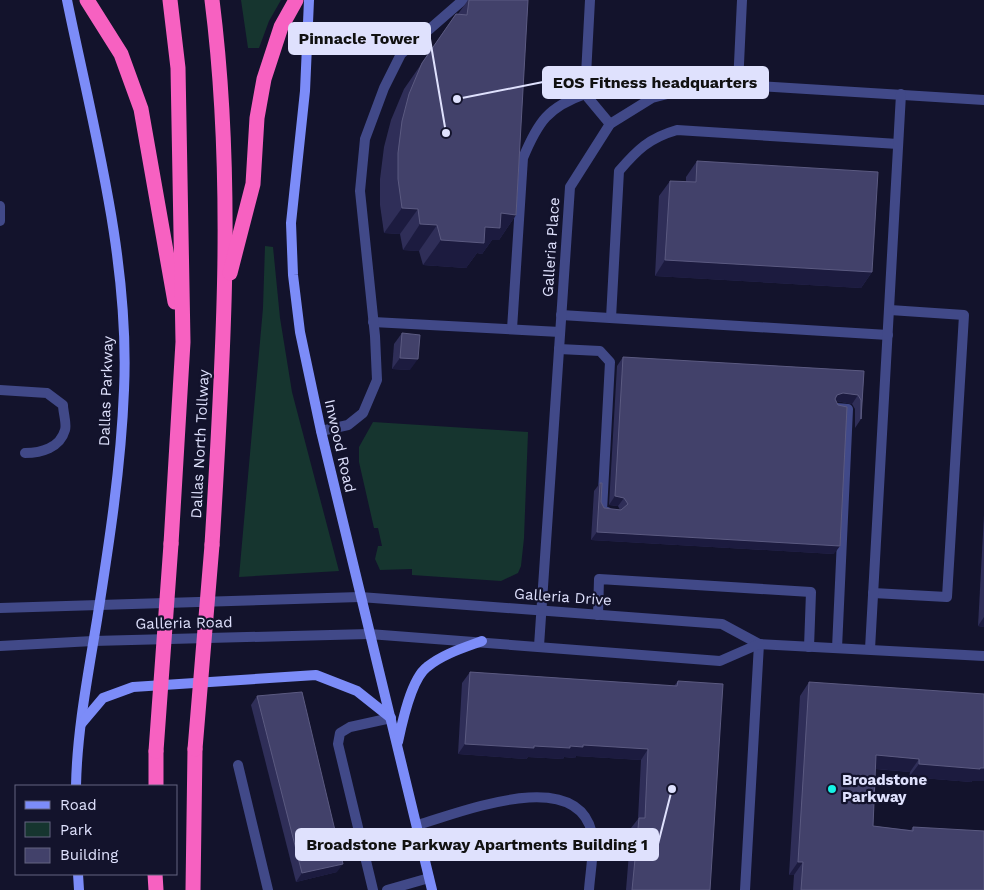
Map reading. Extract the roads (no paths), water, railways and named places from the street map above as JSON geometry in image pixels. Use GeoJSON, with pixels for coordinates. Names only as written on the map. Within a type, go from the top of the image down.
{"type":"FeatureCollection","features":[{"type":"Feature","properties":{"kind":"highway"},"geometry":{"type":"LineString","coordinates":[[87,0],[120,54],[141,109],[183,342]]}},
{"type":"Feature","properties":{"kind":"highway","name":"Dallas North Tollway"},"geometry":{"type":"LineString","coordinates":[[156,785],[156,751],[183,342],[178,68],[170,0]]}},
{"type":"Feature","properties":{"kind":"highway","name":"Dallas North Tollway"},"geometry":{"type":"LineString","coordinates":[[193,890],[195,749],[212,545],[225,293],[222,110],[212,0]]}},
{"type":"Feature","properties":{"kind":"highway"},"geometry":{"type":"LineString","coordinates":[[225,293],[253,184],[257,118],[264,79],[281,27],[296,0]]}},
{"type":"Feature","properties":{"kind":"highway"},"geometry":{"type":"LineString","coordinates":[[155,875],[156,890]]}},
{"type":"Feature","properties":{"kind":"main road","name":"Dallas Parkway"},"geometry":{"type":"LineString","coordinates":[[67,0],[114,234],[124,312],[124,389],[119,457],[81,724],[76,785]]}},
{"type":"Feature","properties":{"kind":"main road","name":"Inwood Road"},"geometry":{"type":"LineString","coordinates":[[309,0],[309,46],[292,215],[293,275],[300,332],[360,597],[418,825],[432,890]]}},
{"type":"Feature","properties":{"kind":"main road"},"geometry":{"type":"LineString","coordinates":[[398,746],[406,706],[425,668],[450,653],[482,641]]}},
{"type":"Feature","properties":{"kind":"main road"},"geometry":{"type":"LineString","coordinates":[[81,724],[103,698],[133,687],[316,675],[357,691],[391,718]]}},
{"type":"Feature","properties":{"kind":"main road"},"geometry":{"type":"LineString","coordinates":[[78,875],[79,890]]}},
{"type":"Feature","properties":{"kind":"street"},"geometry":{"type":"LineString","coordinates":[[321,431],[348,425],[363,412],[377,380],[360,191],[365,139],[384,88],[401,54],[463,0]]}},
{"type":"Feature","properties":{"kind":"street"},"geometry":{"type":"LineString","coordinates":[[590,0],[585,94],[610,124]]}},
{"type":"Feature","properties":{"kind":"street"},"geometry":{"type":"LineString","coordinates":[[738,85],[742,0]]}},
{"type":"Feature","properties":{"kind":"street","name":"Galleria Place"},"geometry":{"type":"LineString","coordinates":[[539,646],[570,187],[610,124],[652,98],[710,83],[984,100]]}},
{"type":"Feature","properties":{"kind":"street"},"geometry":{"type":"LineString","coordinates":[[512,330],[523,158],[533,135],[547,113],[564,101],[585,94]]}},
{"type":"Feature","properties":{"kind":"street"},"geometry":{"type":"LineString","coordinates":[[870,649],[890,310],[900,94]]}},
{"type":"Feature","properties":{"kind":"street"},"geometry":{"type":"LineString","coordinates":[[611,318],[619,171],[634,153],[656,136],[677,130],[898,144]]}},
{"type":"Feature","properties":{"kind":"street"},"geometry":{"type":"LineString","coordinates":[[0,206],[0,221]]}},
{"type":"Feature","properties":{"kind":"street"},"geometry":{"type":"LineString","coordinates":[[874,593],[947,597],[964,315],[890,310]]}},
{"type":"Feature","properties":{"kind":"street"},"geometry":{"type":"LineString","coordinates":[[561,315],[888,336]]}},
{"type":"Feature","properties":{"kind":"street"},"geometry":{"type":"LineString","coordinates":[[373,322],[560,332]]}},
{"type":"Feature","properties":{"kind":"street"},"geometry":{"type":"LineString","coordinates":[[559,349],[600,351],[610,362],[602,511],[615,512]]}},
{"type":"Feature","properties":{"kind":"street"},"geometry":{"type":"LineString","coordinates":[[0,390],[47,394],[63,406],[65,430],[54,447],[35,453],[25,453]]}},
{"type":"Feature","properties":{"kind":"street"},"geometry":{"type":"LineString","coordinates":[[836,408],[848,409],[837,648]]}},
{"type":"Feature","properties":{"kind":"street"},"geometry":{"type":"LineString","coordinates":[[598,615],[600,579],[811,592],[809,646]]}},
{"type":"Feature","properties":{"kind":"street","name":"Galleria Road"},"geometry":{"type":"LineString","coordinates":[[0,608],[360,597]]}},
{"type":"Feature","properties":{"kind":"street","name":"Galleria Drive"},"geometry":{"type":"LineString","coordinates":[[360,597],[722,624],[758,644]]}},
{"type":"Feature","properties":{"kind":"street","name":"Galleria Road"},"geometry":{"type":"LineString","coordinates":[[0,646],[93,641],[369,634]]}},
{"type":"Feature","properties":{"kind":"street","name":"Galleria Drive"},"geometry":{"type":"LineString","coordinates":[[369,634],[482,641],[720,661],[758,644],[984,656]]}},
{"type":"Feature","properties":{"kind":"street"},"geometry":{"type":"LineString","coordinates":[[745,890],[758,644]]}},
{"type":"Feature","properties":{"kind":"street"},"geometry":{"type":"LineString","coordinates":[[373,890],[338,744],[340,733],[350,728],[391,718]]}},
{"type":"Feature","properties":{"kind":"street"},"geometry":{"type":"LineString","coordinates":[[238,764],[268,890]]}},
{"type":"Feature","properties":{"kind":"street"},"geometry":{"type":"LineString","coordinates":[[418,825],[519,797],[552,798],[568,803],[581,811],[588,820],[592,835],[589,890]]}},
{"type":"Feature","properties":{"kind":"street"},"geometry":{"type":"LineString","coordinates":[[386,890],[429,878]]}},
{"type":"Feature","properties":{"kind":"place","name":"EOS Fitness headquarters"},"geometry":{"type":"Point","coordinates":[457,99]}},
{"type":"Feature","properties":{"kind":"place","name":"Pinnacle Tower"},"geometry":{"type":"Point","coordinates":[446,133]}},
{"type":"Feature","properties":{"kind":"place","name":"Broadstone Parkway Apartments Building 1"},"geometry":{"type":"Point","coordinates":[672,789]}},
{"type":"Feature","properties":{"kind":"place","name":"Broadstone Parkway"},"geometry":{"type":"Point","coordinates":[832,789]}}]}
